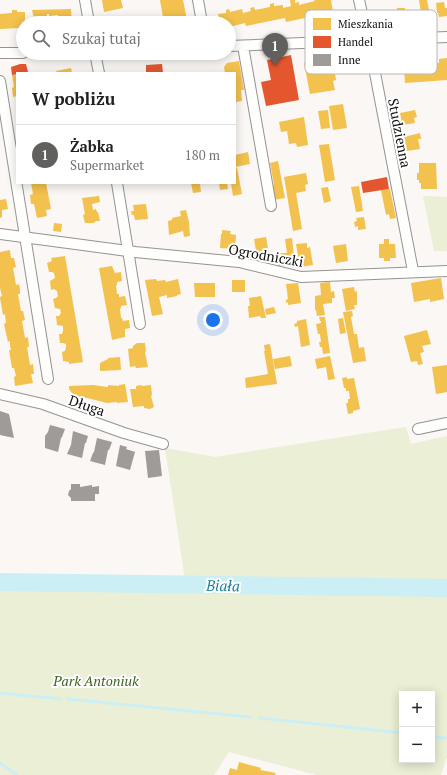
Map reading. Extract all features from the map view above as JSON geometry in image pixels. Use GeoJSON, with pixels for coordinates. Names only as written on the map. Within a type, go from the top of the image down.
{"type":"FeatureCollection","features":[{"type":"Feature","properties":{"kind":"street"},"geometry":{"type":"LineString","coordinates":[[85,0],[88,16]]}},
{"type":"Feature","properties":{"kind":"street"},"geometry":{"type":"LineString","coordinates":[[198,0],[201,16]]}},
{"type":"Feature","properties":{"kind":"street","name":"Studzienna"},"geometry":{"type":"LineString","coordinates":[[359,0],[361,10]]}},
{"type":"Feature","properties":{"kind":"street"},"geometry":{"type":"LineString","coordinates":[[437,37],[447,37]]}},
{"type":"Feature","properties":{"kind":"street"},"geometry":{"type":"LineString","coordinates":[[236,46],[305,43]]}},
{"type":"Feature","properties":{"kind":"street"},"geometry":{"type":"LineString","coordinates":[[243,46],[271,206]]}},
{"type":"Feature","properties":{"kind":"street"},"geometry":{"type":"LineString","coordinates":[[0,53],[16,52]]}},
{"type":"Feature","properties":{"kind":"street"},"geometry":{"type":"LineString","coordinates":[[96,60],[99,72]]}},
{"type":"Feature","properties":{"kind":"street","name":"Studzienna"},"geometry":{"type":"LineString","coordinates":[[375,74],[413,271]]}},
{"type":"Feature","properties":{"kind":"street"},"geometry":{"type":"LineString","coordinates":[[0,81],[16,181]]}},
{"type":"Feature","properties":{"kind":"street"},"geometry":{"type":"LineString","coordinates":[[17,184],[48,379]]}},
{"type":"Feature","properties":{"kind":"street"},"geometry":{"type":"LineString","coordinates":[[117,184],[140,324]]}},
{"type":"Feature","properties":{"kind":"street","name":"Ogrodniczki"},"geometry":{"type":"LineString","coordinates":[[0,234],[239,262],[301,277],[413,271],[447,271]]}},
{"type":"Feature","properties":{"kind":"street","name":"Długa"},"geometry":{"type":"LineString","coordinates":[[0,394],[43,404],[163,444]]}},
{"type":"Feature","properties":{"kind":"street"},"geometry":{"type":"LineString","coordinates":[[418,429],[447,423]]}},
{"type":"Feature","properties":{"kind":"green space"},"geometry":{"type":"Polygon","coordinates":[[[423,196],[447,197],[447,251],[434,251],[423,196]]]}},
{"type":"Feature","properties":{"kind":"green space"},"geometry":{"type":"Polygon","coordinates":[[[406,427],[411,444],[447,436],[447,582],[185,580],[165,448],[215,457],[406,427]]]}},
{"type":"Feature","properties":{"kind":"green space","name":"Park Antoniuk"},"geometry":{"type":"Polygon","coordinates":[[[0,583],[447,588],[447,759],[441,775],[317,775],[229,752],[214,775],[0,775],[0,583]]]}},
{"type":"Feature","properties":{"kind":"building: Mieszkania"},"geometry":{"type":"Polygon","coordinates":[[[102,0],[121,0],[123,8],[104,12],[102,0]]]}},
{"type":"Feature","properties":{"kind":"building: Mieszkania"},"geometry":{"type":"Polygon","coordinates":[[[160,0],[183,0],[186,16],[163,16],[160,0]]]}},
{"type":"Feature","properties":{"kind":"building: Mieszkania"},"geometry":{"type":"Polygon","coordinates":[[[290,0],[295,0],[295,3],[299,2],[299,5],[315,1],[314,0],[331,0],[333,10],[305,10],[305,18],[286,22],[285,18],[246,26],[245,23],[236,25],[236,16],[218,16],[218,14],[226,13],[226,10],[229,9],[230,12],[242,9],[243,13],[251,11],[250,8],[254,7],[255,10],[270,7],[270,4],[274,3],[274,6],[283,5],[283,8],[291,6],[290,0]]]}},
{"type":"Feature","properties":{"kind":"building: Mieszkania"},"geometry":{"type":"Polygon","coordinates":[[[419,0],[427,0],[429,10],[421,10],[419,0]]]}},
{"type":"Feature","properties":{"kind":"building: Mieszkania"},"geometry":{"type":"Polygon","coordinates":[[[444,2],[445,8],[447,8],[447,16],[439,17],[436,3],[444,2]]]}},
{"type":"Feature","properties":{"kind":"building: Mieszkania"},"geometry":{"type":"Polygon","coordinates":[[[397,8],[405,8],[405,10],[397,10],[397,8]]]}},
{"type":"Feature","properties":{"kind":"building: Mieszkania"},"geometry":{"type":"Polygon","coordinates":[[[71,9],[72,16],[49,16],[49,14],[47,14],[47,16],[33,16],[32,10],[71,9]]]}},
{"type":"Feature","properties":{"kind":"building: Mieszkania"},"geometry":{"type":"Polygon","coordinates":[[[12,10],[17,10],[17,12],[25,12],[25,16],[16,16],[16,28],[0,29],[0,14],[12,13],[12,10]]]}},
{"type":"Feature","properties":{"kind":"building: Mieszkania"},"geometry":{"type":"Polygon","coordinates":[[[447,58],[447,80],[405,83],[404,74],[437,74],[437,63],[439,63],[439,59],[447,58]]]}},
{"type":"Feature","properties":{"kind":"building: Mieszkania"},"geometry":{"type":"Polygon","coordinates":[[[239,61],[244,90],[241,90],[242,101],[236,102],[236,72],[225,72],[224,67],[227,63],[239,61]]]}},
{"type":"Feature","properties":{"kind":"building: Mieszkania"},"geometry":{"type":"Polygon","coordinates":[[[71,68],[72,72],[56,72],[71,68]]]}},
{"type":"Feature","properties":{"kind":"building: Mieszkania"},"geometry":{"type":"Polygon","coordinates":[[[16,74],[16,96],[13,97],[12,88],[14,87],[12,75],[16,74]]]}},
{"type":"Feature","properties":{"kind":"building: Mieszkania"},"geometry":{"type":"Polygon","coordinates":[[[306,74],[335,74],[336,80],[333,81],[335,90],[310,94],[306,74]]]}},
{"type":"Feature","properties":{"kind":"building: Mieszkania"},"geometry":{"type":"Polygon","coordinates":[[[343,104],[347,128],[333,130],[329,106],[343,104]]]}},
{"type":"Feature","properties":{"kind":"building: Mieszkania"},"geometry":{"type":"Polygon","coordinates":[[[328,110],[330,128],[321,129],[318,111],[328,110]]]}},
{"type":"Feature","properties":{"kind":"building: Mieszkania"},"geometry":{"type":"Polygon","coordinates":[[[415,110],[417,117],[414,118],[415,123],[402,125],[400,113],[415,110]]]}},
{"type":"Feature","properties":{"kind":"building: Mieszkania"},"geometry":{"type":"Polygon","coordinates":[[[304,117],[308,145],[297,147],[296,143],[289,144],[287,131],[281,132],[279,122],[304,117]]]}},
{"type":"Feature","properties":{"kind":"building: Mieszkania"},"geometry":{"type":"Polygon","coordinates":[[[420,133],[421,139],[418,139],[420,149],[407,151],[404,137],[420,133]]]}},
{"type":"Feature","properties":{"kind":"building: Mieszkania"},"geometry":{"type":"Polygon","coordinates":[[[329,144],[335,180],[325,182],[319,145],[329,144]]]}},
{"type":"Feature","properties":{"kind":"building: Mieszkania"},"geometry":{"type":"Polygon","coordinates":[[[248,152],[250,164],[236,167],[236,155],[248,152]]]}},
{"type":"Feature","properties":{"kind":"building: Mieszkania"},"geometry":{"type":"Polygon","coordinates":[[[278,161],[285,198],[273,200],[271,185],[274,185],[270,163],[278,161]]]}},
{"type":"Feature","properties":{"kind":"building: Mieszkania"},"geometry":{"type":"Polygon","coordinates":[[[419,163],[436,163],[437,189],[421,189],[421,183],[417,180],[419,163]]]}},
{"type":"Feature","properties":{"kind":"building: Mieszkania"},"geometry":{"type":"Polygon","coordinates":[[[237,168],[242,194],[233,196],[231,184],[236,184],[237,168]]]}},
{"type":"Feature","properties":{"kind":"building: Mieszkania"},"geometry":{"type":"Polygon","coordinates":[[[306,173],[308,184],[305,185],[306,191],[296,193],[302,229],[293,231],[284,177],[306,173]]]}},
{"type":"Feature","properties":{"kind":"building: Mieszkania"},"geometry":{"type":"Polygon","coordinates":[[[31,184],[46,184],[51,209],[46,210],[47,216],[37,218],[34,204],[31,204],[30,195],[33,194],[31,184]]]}},
{"type":"Feature","properties":{"kind":"building: Mieszkania"},"geometry":{"type":"Polygon","coordinates":[[[191,184],[200,184],[201,192],[193,193],[191,184]]]}},
{"type":"Feature","properties":{"kind":"building: Mieszkania"},"geometry":{"type":"Polygon","coordinates":[[[219,184],[227,184],[228,189],[220,190],[219,184]]]}},
{"type":"Feature","properties":{"kind":"building: Mieszkania"},"geometry":{"type":"Polygon","coordinates":[[[359,186],[363,211],[356,212],[351,187],[359,186]]]}},
{"type":"Feature","properties":{"kind":"building: Mieszkania"},"geometry":{"type":"Polygon","coordinates":[[[328,187],[331,201],[324,203],[321,188],[328,187]]]}},
{"type":"Feature","properties":{"kind":"building: Mieszkania"},"geometry":{"type":"Polygon","coordinates":[[[390,189],[396,218],[390,219],[389,214],[386,215],[381,190],[390,189]]]}},
{"type":"Feature","properties":{"kind":"building: Mieszkania"},"geometry":{"type":"Polygon","coordinates":[[[99,196],[100,202],[92,204],[93,210],[96,209],[98,212],[100,221],[85,223],[82,198],[99,196]]]}},
{"type":"Feature","properties":{"kind":"building: Mieszkania"},"geometry":{"type":"Polygon","coordinates":[[[6,199],[8,209],[2,210],[2,217],[0,218],[0,200],[6,199]]]}},
{"type":"Feature","properties":{"kind":"building: Mieszkania"},"geometry":{"type":"Polygon","coordinates":[[[146,204],[148,219],[135,220],[131,211],[134,211],[133,205],[146,204]]]}},
{"type":"Feature","properties":{"kind":"building: Mieszkania"},"geometry":{"type":"Polygon","coordinates":[[[186,210],[190,236],[184,237],[183,231],[169,235],[168,221],[172,220],[172,218],[181,216],[180,211],[186,210]]]}},
{"type":"Feature","properties":{"kind":"building: Mieszkania"},"geometry":{"type":"Polygon","coordinates":[[[364,217],[366,229],[358,230],[358,226],[355,227],[354,222],[357,221],[356,218],[364,217]]]}},
{"type":"Feature","properties":{"kind":"building: Mieszkania"},"geometry":{"type":"Polygon","coordinates":[[[54,223],[62,224],[61,232],[53,231],[54,223]]]}},
{"type":"Feature","properties":{"kind":"building: Mieszkania"},"geometry":{"type":"Polygon","coordinates":[[[222,230],[231,231],[230,234],[236,235],[235,249],[220,248],[222,230]]]}},
{"type":"Feature","properties":{"kind":"building: Mieszkania"},"geometry":{"type":"Polygon","coordinates":[[[266,237],[270,260],[258,262],[254,239],[266,237]]]}},
{"type":"Feature","properties":{"kind":"building: Mieszkania"},"geometry":{"type":"Polygon","coordinates":[[[292,238],[295,265],[278,266],[277,253],[287,253],[285,239],[292,238]]]}},
{"type":"Feature","properties":{"kind":"building: Mieszkania"},"geometry":{"type":"Polygon","coordinates":[[[384,239],[389,239],[389,244],[395,244],[396,258],[390,258],[390,261],[384,261],[384,258],[379,258],[379,244],[384,244],[384,239]]]}},
{"type":"Feature","properties":{"kind":"building: Mieszkania"},"geometry":{"type":"Polygon","coordinates":[[[307,243],[307,248],[310,247],[313,265],[300,267],[296,244],[307,243]]]}},
{"type":"Feature","properties":{"kind":"building: Mieszkania"},"geometry":{"type":"Polygon","coordinates":[[[346,244],[348,261],[336,263],[333,246],[346,244]]]}},
{"type":"Feature","properties":{"kind":"building: Mieszkania"},"geometry":{"type":"Polygon","coordinates":[[[10,250],[11,258],[14,258],[16,267],[13,268],[16,285],[19,284],[20,289],[20,294],[18,294],[21,311],[23,311],[25,320],[22,321],[25,338],[28,337],[29,347],[27,347],[30,365],[33,364],[34,374],[31,374],[33,383],[15,386],[14,377],[16,376],[14,368],[12,368],[9,350],[11,350],[10,341],[8,342],[4,324],[6,323],[5,314],[3,315],[0,298],[2,296],[0,288],[0,252],[10,250]]]}},
{"type":"Feature","properties":{"kind":"building: Mieszkania"},"geometry":{"type":"Polygon","coordinates":[[[65,256],[83,362],[69,364],[69,362],[63,361],[62,352],[65,351],[66,344],[60,343],[59,334],[62,334],[63,326],[57,325],[56,316],[59,316],[61,313],[60,309],[55,308],[53,299],[58,296],[57,291],[54,289],[51,290],[50,281],[55,278],[54,273],[49,272],[47,263],[52,261],[51,258],[65,256]]]}},
{"type":"Feature","properties":{"kind":"building: Mieszkania"},"geometry":{"type":"Polygon","coordinates":[[[112,266],[115,273],[121,272],[122,281],[117,282],[116,285],[117,294],[119,294],[119,297],[125,296],[127,305],[121,306],[121,318],[123,321],[129,320],[130,328],[125,329],[125,337],[112,340],[99,268],[112,266]]]}},
{"type":"Feature","properties":{"kind":"building: Mieszkania"},"geometry":{"type":"Polygon","coordinates":[[[441,278],[444,299],[430,302],[430,299],[414,302],[411,283],[441,278]]]}},
{"type":"Feature","properties":{"kind":"building: Mieszkania"},"geometry":{"type":"Polygon","coordinates":[[[156,279],[157,281],[165,280],[166,282],[178,279],[181,294],[167,298],[167,295],[159,297],[163,314],[152,316],[145,280],[156,279]]]}},
{"type":"Feature","properties":{"kind":"building: Mieszkania"},"geometry":{"type":"Polygon","coordinates":[[[232,280],[245,280],[245,292],[232,292],[232,280]]]}},
{"type":"Feature","properties":{"kind":"building: Mieszkania"},"geometry":{"type":"Polygon","coordinates":[[[330,282],[331,292],[334,291],[335,298],[332,298],[332,303],[323,304],[325,315],[317,316],[315,310],[315,296],[321,295],[320,283],[330,282]]]}},
{"type":"Feature","properties":{"kind":"building: Mieszkania"},"geometry":{"type":"Polygon","coordinates":[[[194,283],[215,283],[215,297],[195,297],[194,283]]]}},
{"type":"Feature","properties":{"kind":"building: Mieszkania"},"geometry":{"type":"Polygon","coordinates":[[[298,283],[301,303],[288,305],[288,302],[286,303],[286,300],[288,299],[286,284],[298,283]]]}},
{"type":"Feature","properties":{"kind":"building: Mieszkania"},"geometry":{"type":"Polygon","coordinates":[[[354,287],[355,292],[357,291],[357,305],[354,305],[355,309],[346,311],[342,289],[354,287]]]}},
{"type":"Feature","properties":{"kind":"building: Mieszkania"},"geometry":{"type":"Polygon","coordinates":[[[261,296],[266,318],[261,318],[260,316],[249,318],[249,298],[261,296]]]}},
{"type":"Feature","properties":{"kind":"building: Mieszkania"},"geometry":{"type":"Polygon","coordinates":[[[274,307],[276,313],[266,315],[265,309],[274,307]]]}},
{"type":"Feature","properties":{"kind":"building: Mieszkania"},"geometry":{"type":"Polygon","coordinates":[[[352,311],[353,316],[351,317],[354,334],[357,334],[359,348],[364,347],[366,361],[353,363],[343,312],[352,311]]]}},
{"type":"Feature","properties":{"kind":"building: Mieszkania"},"geometry":{"type":"Polygon","coordinates":[[[319,317],[325,317],[330,353],[323,354],[322,347],[320,347],[320,334],[318,334],[316,324],[321,323],[319,317]]]}},
{"type":"Feature","properties":{"kind":"building: Mieszkania"},"geometry":{"type":"Polygon","coordinates":[[[343,318],[346,333],[340,334],[338,319],[343,318]]]}},
{"type":"Feature","properties":{"kind":"building: Mieszkania"},"geometry":{"type":"Polygon","coordinates":[[[306,319],[310,345],[301,347],[298,326],[295,327],[294,324],[297,323],[297,321],[306,319]]]}},
{"type":"Feature","properties":{"kind":"building: Mieszkania"},"geometry":{"type":"Polygon","coordinates":[[[427,330],[431,344],[422,346],[424,352],[420,353],[423,364],[418,365],[417,361],[411,362],[404,336],[427,330]]]}},
{"type":"Feature","properties":{"kind":"building: Mieszkania"},"geometry":{"type":"Polygon","coordinates":[[[137,343],[145,343],[148,367],[130,367],[128,349],[133,348],[133,346],[137,343]]]}},
{"type":"Feature","properties":{"kind":"building: Mieszkania"},"geometry":{"type":"Polygon","coordinates":[[[270,344],[277,384],[246,388],[245,378],[268,374],[264,345],[270,344]]]}},
{"type":"Feature","properties":{"kind":"building: Mieszkania"},"geometry":{"type":"Polygon","coordinates":[[[290,356],[292,366],[275,369],[273,359],[290,356]]]}},
{"type":"Feature","properties":{"kind":"building: Mieszkania"},"geometry":{"type":"Polygon","coordinates":[[[330,356],[335,379],[328,380],[326,367],[317,369],[315,359],[330,356]]]}},
{"type":"Feature","properties":{"kind":"building: Mieszkania"},"geometry":{"type":"Polygon","coordinates":[[[120,357],[121,370],[100,371],[100,363],[108,358],[120,357]]]}},
{"type":"Feature","properties":{"kind":"building: Mieszkania"},"geometry":{"type":"Polygon","coordinates":[[[447,365],[447,392],[436,394],[432,367],[447,365]]]}},
{"type":"Feature","properties":{"kind":"building: Mieszkania"},"geometry":{"type":"Polygon","coordinates":[[[347,377],[347,379],[354,378],[360,409],[348,414],[346,403],[348,403],[348,399],[350,399],[349,391],[346,391],[346,388],[344,388],[342,378],[347,377]]]}},
{"type":"Feature","properties":{"kind":"building: Mieszkania"},"geometry":{"type":"Polygon","coordinates":[[[125,384],[128,402],[107,403],[87,398],[75,397],[69,389],[69,386],[93,385],[108,387],[108,385],[119,386],[125,384]]]}},
{"type":"Feature","properties":{"kind":"building: Mieszkania"},"geometry":{"type":"Polygon","coordinates":[[[151,385],[151,396],[154,407],[150,409],[144,408],[144,406],[133,407],[130,389],[136,389],[136,386],[151,385]]]}},
{"type":"Feature","properties":{"kind":"building: Mieszkania"},"geometry":{"type":"Polygon","coordinates":[[[239,762],[261,768],[260,770],[276,773],[275,775],[228,775],[230,768],[237,770],[239,762]]]}},
{"type":"Feature","properties":{"kind":"building: Handel"},"geometry":{"type":"Polygon","coordinates":[[[291,55],[299,100],[266,106],[261,82],[271,80],[267,60],[291,55]]]}},
{"type":"Feature","properties":{"kind":"building: Handel"},"geometry":{"type":"Polygon","coordinates":[[[26,64],[28,72],[16,72],[16,74],[12,75],[11,67],[26,64]]]}},
{"type":"Feature","properties":{"kind":"building: Handel"},"geometry":{"type":"Polygon","coordinates":[[[162,64],[163,72],[146,72],[146,65],[162,64]]]}},
{"type":"Feature","properties":{"kind":"building: Handel"},"geometry":{"type":"Polygon","coordinates":[[[387,177],[389,189],[363,193],[361,182],[387,177]]]}},
{"type":"Feature","properties":{"kind":"building: Inne"},"geometry":{"type":"Polygon","coordinates":[[[0,411],[9,414],[14,438],[0,435],[0,411]]]}},
{"type":"Feature","properties":{"kind":"building: Inne"},"geometry":{"type":"Polygon","coordinates":[[[50,425],[65,429],[61,438],[58,452],[45,448],[45,436],[50,425]]]}},
{"type":"Feature","properties":{"kind":"building: Inne"},"geometry":{"type":"Polygon","coordinates":[[[73,431],[88,436],[82,458],[67,454],[71,445],[73,431]]]}},
{"type":"Feature","properties":{"kind":"building: Inne"},"geometry":{"type":"Polygon","coordinates":[[[97,438],[112,442],[108,450],[105,465],[90,461],[94,452],[97,438]]]}},
{"type":"Feature","properties":{"kind":"building: Inne"},"geometry":{"type":"Polygon","coordinates":[[[120,445],[135,452],[130,470],[116,466],[120,445]]]}},
{"type":"Feature","properties":{"kind":"building: Inne"},"geometry":{"type":"Polygon","coordinates":[[[159,450],[162,476],[148,478],[145,451],[159,450]]]}},
{"type":"Feature","properties":{"kind":"building: Inne"},"geometry":{"type":"Polygon","coordinates":[[[71,484],[80,484],[80,487],[92,485],[92,487],[99,486],[99,494],[95,494],[95,501],[71,501],[71,498],[68,495],[71,489],[71,484]]]}},
{"type":"Feature","properties":{"kind":"waterway","name":"Biała"},"geometry":{"type":"LineString","coordinates":[[0,582],[447,588]]}},
{"type":"Feature","properties":{"kind":"waterway"},"geometry":{"type":"LineString","coordinates":[[0,693],[61,699]]}},
{"type":"Feature","properties":{"kind":"waterway"},"geometry":{"type":"LineString","coordinates":[[68,699],[250,717]]}},
{"type":"Feature","properties":{"kind":"waterway"},"geometry":{"type":"LineString","coordinates":[[260,718],[399,733]]}},
{"type":"Feature","properties":{"kind":"waterway"},"geometry":{"type":"LineString","coordinates":[[435,737],[447,738]]}},
{"type":"Feature","properties":{"kind":"waterway"},"geometry":{"type":"LineString","coordinates":[[0,763],[17,775]]}},
{"type":"Feature","properties":{"kind":"place","name":"Żabka"},"geometry":{"type":"Point","coordinates":[275,66]}}]}
